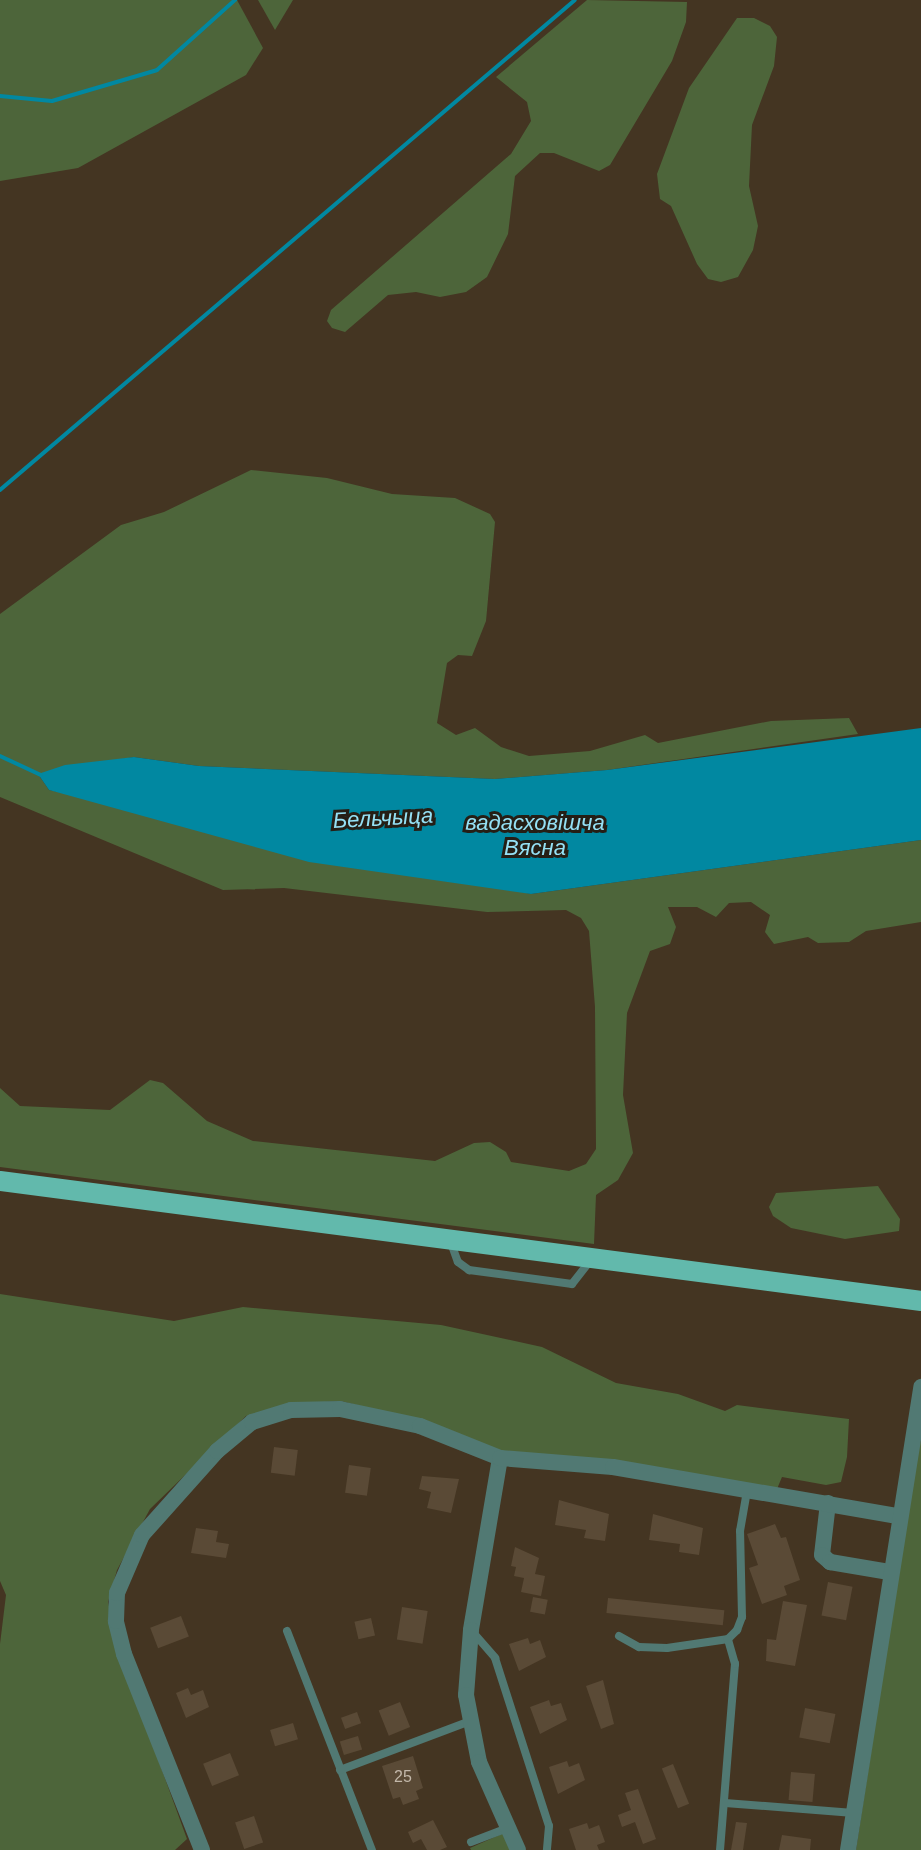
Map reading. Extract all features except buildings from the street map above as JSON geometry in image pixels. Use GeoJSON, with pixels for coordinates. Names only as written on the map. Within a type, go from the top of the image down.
{"type":"FeatureCollection","features":[{"type":"Feature","properties":{"kind":"main road"},"geometry":{"type":"LineString","coordinates":[[0,1181],[589,1262],[921,1301]]}},
{"type":"Feature","properties":{"kind":"street"},"geometry":{"type":"LineString","coordinates":[[848,1850],[889,1572],[921,1387]]}},
{"type":"Feature","properties":{"kind":"street"},"geometry":{"type":"LineString","coordinates":[[202,1850],[116,1621],[117,1593],[142,1535],[252,1422],[291,1410],[340,1409],[420,1426],[500,1458],[613,1467],[898,1516]]}},
{"type":"Feature","properties":{"kind":"street"},"geometry":{"type":"LineString","coordinates":[[500,1458],[471,1630],[468,1722],[518,1850]]}},
{"type":"Feature","properties":{"kind":"street"},"geometry":{"type":"LineString","coordinates":[[828,1503],[822,1555],[830,1562],[889,1572]]}},
{"type":"Feature","properties":{"kind":"lane"},"geometry":{"type":"LineString","coordinates":[[720,1850],[735,1664],[728,1639],[742,1617],[740,1531],[747,1490]]}},
{"type":"Feature","properties":{"kind":"lane"},"geometry":{"type":"LineString","coordinates":[[471,1630],[495,1658],[549,1826],[547,1850]]}},
{"type":"Feature","properties":{"kind":"lane"},"geometry":{"type":"LineString","coordinates":[[287,1631],[372,1850]]}},
{"type":"Feature","properties":{"kind":"lane"},"geometry":{"type":"LineString","coordinates":[[619,1636],[639,1647],[667,1648],[728,1639]]}},
{"type":"Feature","properties":{"kind":"lane"},"geometry":{"type":"LineString","coordinates":[[340,1770],[468,1722]]}},
{"type":"Feature","properties":{"kind":"lane"},"geometry":{"type":"LineString","coordinates":[[725,1803],[854,1813]]}},
{"type":"Feature","properties":{"kind":"lane"},"geometry":{"type":"LineString","coordinates":[[471,1842],[508,1827]]}},
{"type":"Feature","properties":{"kind":"green space"},"geometry":{"type":"Polygon","coordinates":[[[0,0],[237,0],[263,48],[246,75],[78,168],[0,181],[0,0]]]}},
{"type":"Feature","properties":{"kind":"green space"},"geometry":{"type":"Polygon","coordinates":[[[258,0],[293,0],[275,30],[258,0]]]}},
{"type":"Feature","properties":{"kind":"green space"},"geometry":{"type":"Polygon","coordinates":[[[587,0],[687,2],[686,22],[672,61],[610,165],[599,171],[554,153],[540,153],[515,176],[508,234],[487,277],[466,292],[440,297],[416,292],[388,295],[345,332],[332,328],[327,321],[331,310],[511,154],[531,121],[527,102],[496,77],[587,0]]]}},
{"type":"Feature","properties":{"kind":"green space"},"geometry":{"type":"Polygon","coordinates":[[[737,18],[754,18],[770,26],[777,37],[774,66],[752,125],[749,186],[758,226],[753,250],[738,277],[721,282],[708,279],[697,264],[671,206],[660,199],[657,174],[689,88],[737,18]]]}},
{"type":"Feature","properties":{"kind":"green space"},"geometry":{"type":"Polygon","coordinates":[[[251,470],[327,478],[392,494],[455,498],[490,514],[495,522],[486,621],[472,656],[458,655],[447,663],[437,723],[456,735],[475,728],[501,747],[529,756],[590,751],[645,735],[658,743],[771,721],[849,718],[858,734],[607,770],[495,779],[199,766],[134,757],[38,774],[49,790],[531,894],[921,840],[921,922],[866,931],[849,942],[818,943],[808,937],[774,944],[765,932],[770,915],[751,902],[729,903],[716,917],[697,907],[668,907],[676,927],[670,944],[650,951],[627,1013],[623,1095],[633,1153],[618,1180],[596,1195],[594,1244],[0,1167],[0,1088],[20,1106],[110,1110],[150,1080],[163,1083],[207,1121],[253,1141],[435,1161],[474,1143],[490,1142],[506,1152],[511,1162],[569,1171],[586,1164],[596,1149],[595,1007],[589,931],[581,918],[566,910],[487,912],[284,888],[223,890],[0,797],[0,614],[121,525],[164,512],[251,470]]]}},
{"type":"Feature","properties":{"kind":"green space"},"geometry":{"type":"Polygon","coordinates":[[[878,1186],[900,1219],[899,1231],[845,1239],[791,1228],[773,1216],[769,1207],[776,1193],[878,1186]]]}},
{"type":"Feature","properties":{"kind":"green space"},"geometry":{"type":"Polygon","coordinates":[[[0,1294],[174,1321],[243,1307],[441,1325],[542,1347],[616,1383],[678,1394],[725,1411],[737,1405],[849,1419],[847,1457],[841,1482],[826,1485],[782,1477],[777,1489],[500,1453],[423,1422],[341,1401],[292,1404],[246,1416],[150,1509],[117,1570],[108,1602],[120,1655],[187,1839],[175,1850],[0,1850],[0,1644],[6,1595],[0,1581],[0,1294]]]}},
{"type":"Feature","properties":{"kind":"green space"},"geometry":{"type":"Polygon","coordinates":[[[921,1440],[921,1850],[856,1850],[916,1456],[921,1440]]]}},
{"type":"Feature","properties":{"kind":"green space"},"geometry":{"type":"Polygon","coordinates":[[[504,1833],[512,1850],[470,1848],[504,1833]]]}},
{"type":"Feature","properties":{"kind":"water","name":"вадасховішча Вясна"},"geometry":{"type":"Polygon","coordinates":[[[921,728],[921,840],[531,894],[309,862],[49,790],[38,774],[65,765],[134,757],[199,766],[495,779],[607,770],[921,728]]]}},
{"type":"Feature","properties":{"kind":"waterway"},"geometry":{"type":"LineString","coordinates":[[0,96],[52,101],[157,70],[235,0]]}},
{"type":"Feature","properties":{"kind":"waterway"},"geometry":{"type":"LineString","coordinates":[[0,490],[575,0]]}},
{"type":"Feature","properties":{"kind":"waterway","name":"Бельчыца"},"geometry":{"type":"LineString","coordinates":[[0,756],[41,775]]}}]}
